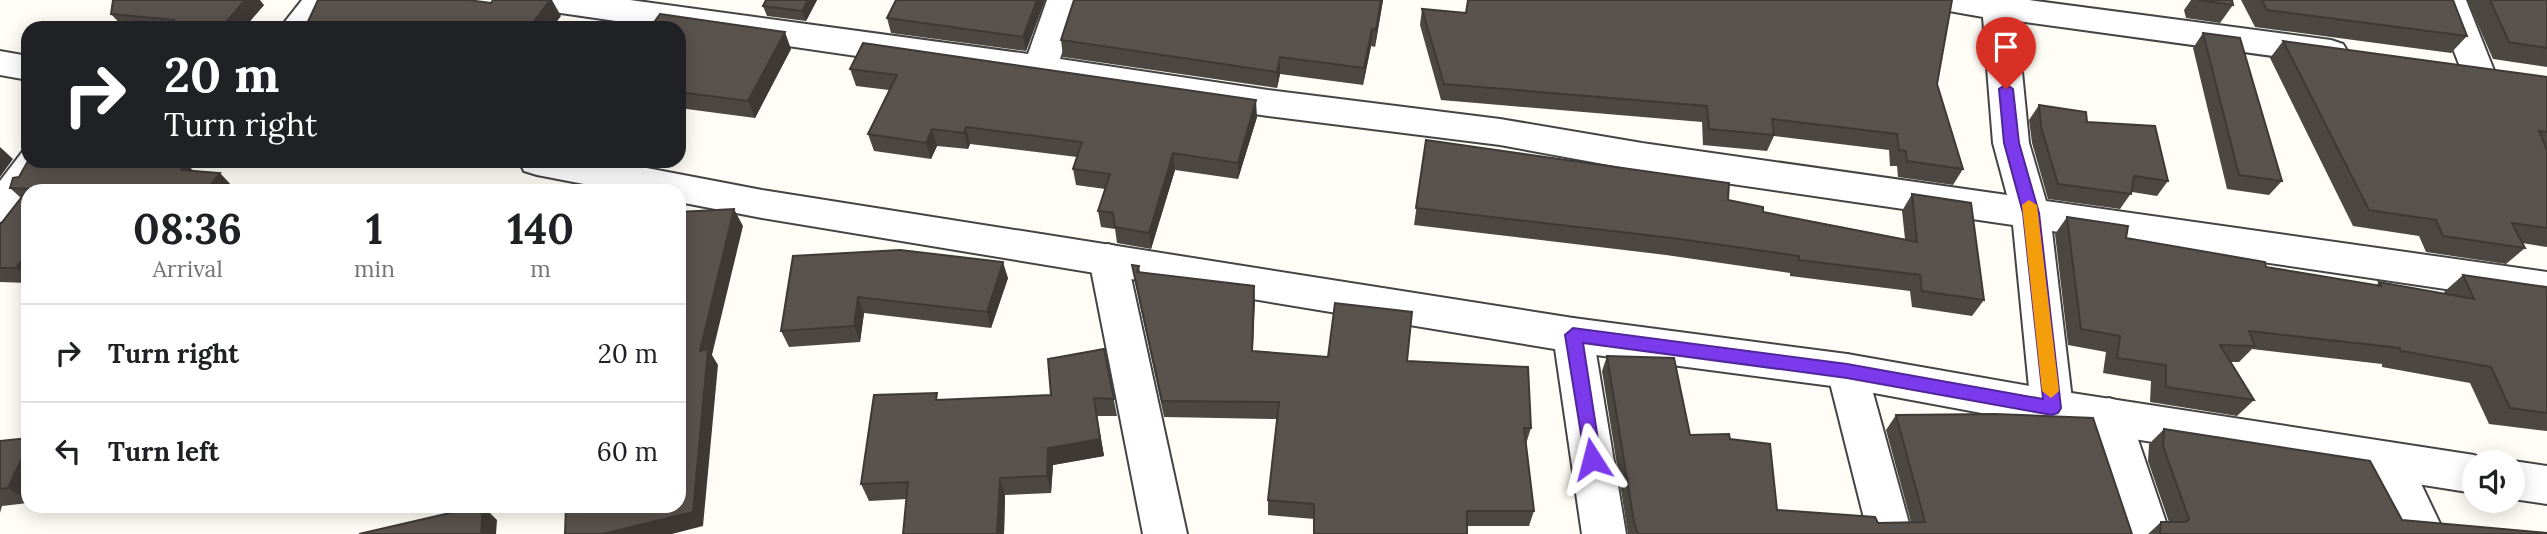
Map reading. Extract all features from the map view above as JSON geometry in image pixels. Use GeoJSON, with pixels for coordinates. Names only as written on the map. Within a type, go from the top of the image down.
{"type":"FeatureCollection","features":[{"type":"Feature","properties":{"kind":"street"},"geometry":{"type":"LineString","coordinates":[[303,21],[321,0]]}},
{"type":"Feature","properties":{"kind":"street"},"geometry":{"type":"LineString","coordinates":[[547,0],[1040,68],[1268,103],[1500,132],[1642,157],[2031,213],[2110,227],[2547,288]]}},
{"type":"Feature","properties":{"kind":"street"},"geometry":{"type":"LineString","coordinates":[[1040,68],[1063,0]]}},
{"type":"Feature","properties":{"kind":"street"},"geometry":{"type":"LineString","coordinates":[[1944,0],[2369,58]]}},
{"type":"Feature","properties":{"kind":"street"},"geometry":{"type":"LineString","coordinates":[[2437,67],[2492,74],[2450,0]]}},
{"type":"Feature","properties":{"kind":"street"},"geometry":{"type":"LineString","coordinates":[[1999,7],[2011,143],[2031,213],[2052,408]]}},
{"type":"Feature","properties":{"kind":"street"},"geometry":{"type":"LineString","coordinates":[[0,64],[21,67]]}},
{"type":"Feature","properties":{"kind":"street"},"geometry":{"type":"LineString","coordinates":[[0,208],[31,168]]}},
{"type":"Feature","properties":{"kind":"street"},"geometry":{"type":"LineString","coordinates":[[574,168],[657,184]]}},
{"type":"Feature","properties":{"kind":"street"},"geometry":{"type":"LineString","coordinates":[[686,189],[1573,335],[1847,371],[2052,408],[2462,472]]}},
{"type":"Feature","properties":{"kind":"street"},"geometry":{"type":"LineString","coordinates":[[1108,259],[1165,534]]}},
{"type":"Feature","properties":{"kind":"street"},"geometry":{"type":"LineString","coordinates":[[1573,335],[1604,534]]}},
{"type":"Feature","properties":{"kind":"street"},"geometry":{"type":"LineString","coordinates":[[1847,371],[1890,534]]}},
{"type":"Feature","properties":{"kind":"street"},"geometry":{"type":"LineString","coordinates":[[2109,416],[2148,534]]}},
{"type":"Feature","properties":{"kind":"street"},"geometry":{"type":"LineString","coordinates":[[2389,461],[2423,534]]}},
{"type":"Feature","properties":{"kind":"street"},"geometry":{"type":"LineString","coordinates":[[2525,482],[2547,485]]}},
{"type":"Feature","properties":{"kind":"building"},"geometry":{"type":"Polygon","coordinates":[[[113,0],[245,0],[227,21],[173,21],[111,14],[113,0]]]}},
{"type":"Feature","properties":{"kind":"building"},"geometry":{"type":"Polygon","coordinates":[[[318,0],[468,0],[491,3],[493,0],[550,0],[534,21],[308,21],[318,0]]]}},
{"type":"Feature","properties":{"kind":"building"},"geometry":{"type":"Polygon","coordinates":[[[766,0],[808,0],[802,11],[763,6],[766,0]]]}},
{"type":"Feature","properties":{"kind":"building"},"geometry":{"type":"Polygon","coordinates":[[[896,0],[1037,0],[1023,37],[887,18],[896,0]]]}},
{"type":"Feature","properties":{"kind":"building"},"geometry":{"type":"Polygon","coordinates":[[[1074,0],[1381,0],[1376,30],[1372,29],[1364,68],[1280,57],[1277,72],[1061,40],[1074,0]]]}},
{"type":"Feature","properties":{"kind":"building"},"geometry":{"type":"Polygon","coordinates":[[[1468,0],[1952,0],[1937,84],[1963,169],[1907,161],[1906,151],[1899,150],[1897,134],[1772,119],[1774,135],[1709,129],[1707,106],[1444,84],[1422,9],[1466,13],[1468,0]]]}},
{"type":"Feature","properties":{"kind":"building"},"geometry":{"type":"Polygon","coordinates":[[[2198,0],[2232,0],[2233,5],[2198,0]]]}},
{"type":"Feature","properties":{"kind":"building"},"geometry":{"type":"Polygon","coordinates":[[[2262,0],[2453,0],[2467,36],[2267,10],[2262,0]]]}},
{"type":"Feature","properties":{"kind":"building"},"geometry":{"type":"Polygon","coordinates":[[[2490,0],[2547,0],[2547,48],[2509,42],[2490,0]]]}},
{"type":"Feature","properties":{"kind":"building"},"geometry":{"type":"Polygon","coordinates":[[[660,14],[785,32],[748,101],[686,93],[686,21],[655,21],[660,14]]]}},
{"type":"Feature","properties":{"kind":"building"},"geometry":{"type":"Polygon","coordinates":[[[2203,33],[2240,38],[2282,181],[2239,175],[2203,33]]]}},
{"type":"Feature","properties":{"kind":"building"},"geometry":{"type":"Polygon","coordinates":[[[2283,41],[2547,77],[2547,132],[2539,131],[2547,150],[2547,228],[2512,223],[2525,248],[2443,236],[2436,220],[2369,210],[2283,41]]]}},
{"type":"Feature","properties":{"kind":"building"},"geometry":{"type":"Polygon","coordinates":[[[863,43],[1256,100],[1238,163],[1173,153],[1149,233],[1115,227],[1113,213],[1098,211],[1110,174],[1073,169],[1082,142],[966,127],[964,133],[932,129],[926,143],[868,134],[897,75],[850,69],[863,43]]]}},
{"type":"Feature","properties":{"kind":"building"},"geometry":{"type":"Polygon","coordinates":[[[2039,105],[2086,112],[2087,122],[2155,126],[2168,181],[2134,176],[2131,194],[2058,184],[2041,127],[2039,105]]]}},
{"type":"Feature","properties":{"kind":"building"},"geometry":{"type":"Polygon","coordinates":[[[1426,140],[1729,183],[1728,200],[1763,207],[1763,212],[1917,242],[1912,194],[1971,203],[1984,300],[1922,291],[1920,275],[1799,260],[1799,256],[1672,238],[1416,208],[1426,140]]]}},
{"type":"Feature","properties":{"kind":"building"},"geometry":{"type":"Polygon","coordinates":[[[24,168],[182,168],[181,170],[220,173],[211,184],[21,184],[21,189],[10,188],[13,178],[19,177],[24,168]]]}},
{"type":"Feature","properties":{"kind":"building"},"geometry":{"type":"Polygon","coordinates":[[[21,198],[21,261],[16,268],[0,268],[0,225],[21,198]]]}},
{"type":"Feature","properties":{"kind":"building"},"geometry":{"type":"Polygon","coordinates":[[[734,209],[700,351],[708,349],[693,512],[602,534],[565,534],[566,513],[686,513],[686,212],[734,209]]]}},
{"type":"Feature","properties":{"kind":"building"},"geometry":{"type":"Polygon","coordinates":[[[2067,217],[2128,226],[2126,238],[2265,262],[2266,267],[2381,286],[2379,282],[2474,299],[2463,275],[2546,287],[2547,413],[2510,408],[2491,367],[2401,351],[2400,348],[2249,331],[2255,346],[2220,345],[2254,400],[2166,387],[2166,365],[2117,358],[2120,336],[2081,329],[2067,217]]]}},
{"type":"Feature","properties":{"kind":"building"},"geometry":{"type":"Polygon","coordinates":[[[900,250],[1003,262],[987,312],[858,297],[854,326],[781,331],[793,256],[900,250]]]}},
{"type":"Feature","properties":{"kind":"building"},"geometry":{"type":"Polygon","coordinates":[[[1132,265],[1139,266],[1137,272],[1254,286],[1252,351],[1328,357],[1335,303],[1412,312],[1407,361],[1528,367],[1531,428],[1524,428],[1534,511],[1467,511],[1467,534],[1314,534],[1314,504],[1268,500],[1279,402],[1162,401],[1132,265]]]}},
{"type":"Feature","properties":{"kind":"building"},"geometry":{"type":"Polygon","coordinates":[[[1104,349],[1114,399],[1094,398],[1100,439],[1048,448],[1047,476],[1000,478],[997,534],[903,534],[908,482],[861,484],[874,395],[937,393],[936,400],[1051,395],[1048,359],[1104,349]]]}},
{"type":"Feature","properties":{"kind":"building"},"geometry":{"type":"Polygon","coordinates":[[[1607,356],[1674,358],[1690,435],[1729,434],[1730,439],[1770,444],[1777,510],[1875,517],[1878,523],[1925,522],[1896,415],[1995,414],[2093,418],[2132,534],[1638,534],[1607,356]]]}},
{"type":"Feature","properties":{"kind":"building"},"geometry":{"type":"Polygon","coordinates":[[[2164,429],[2370,461],[2402,520],[2547,534],[2160,534],[2161,522],[2186,522],[2189,519],[2163,446],[2164,429]]]}},
{"type":"Feature","properties":{"kind":"building"},"geometry":{"type":"Polygon","coordinates":[[[21,439],[21,460],[8,488],[0,489],[0,441],[21,439]]]}},
{"type":"Feature","properties":{"kind":"building"},"geometry":{"type":"Polygon","coordinates":[[[450,513],[482,513],[481,534],[359,534],[450,513]]]}},
{"type":"Feature","properties":{"kind":"slow traffic"},"geometry":{"type":"LineString","coordinates":[[2029,205],[2051,391]]}},
{"type":"Feature","properties":{"kind":"route"},"geometry":{"type":"LineString","coordinates":[[1592,459],[1573,335],[1847,371],[2052,408],[2031,213],[2011,143],[2006,89]]}}]}
